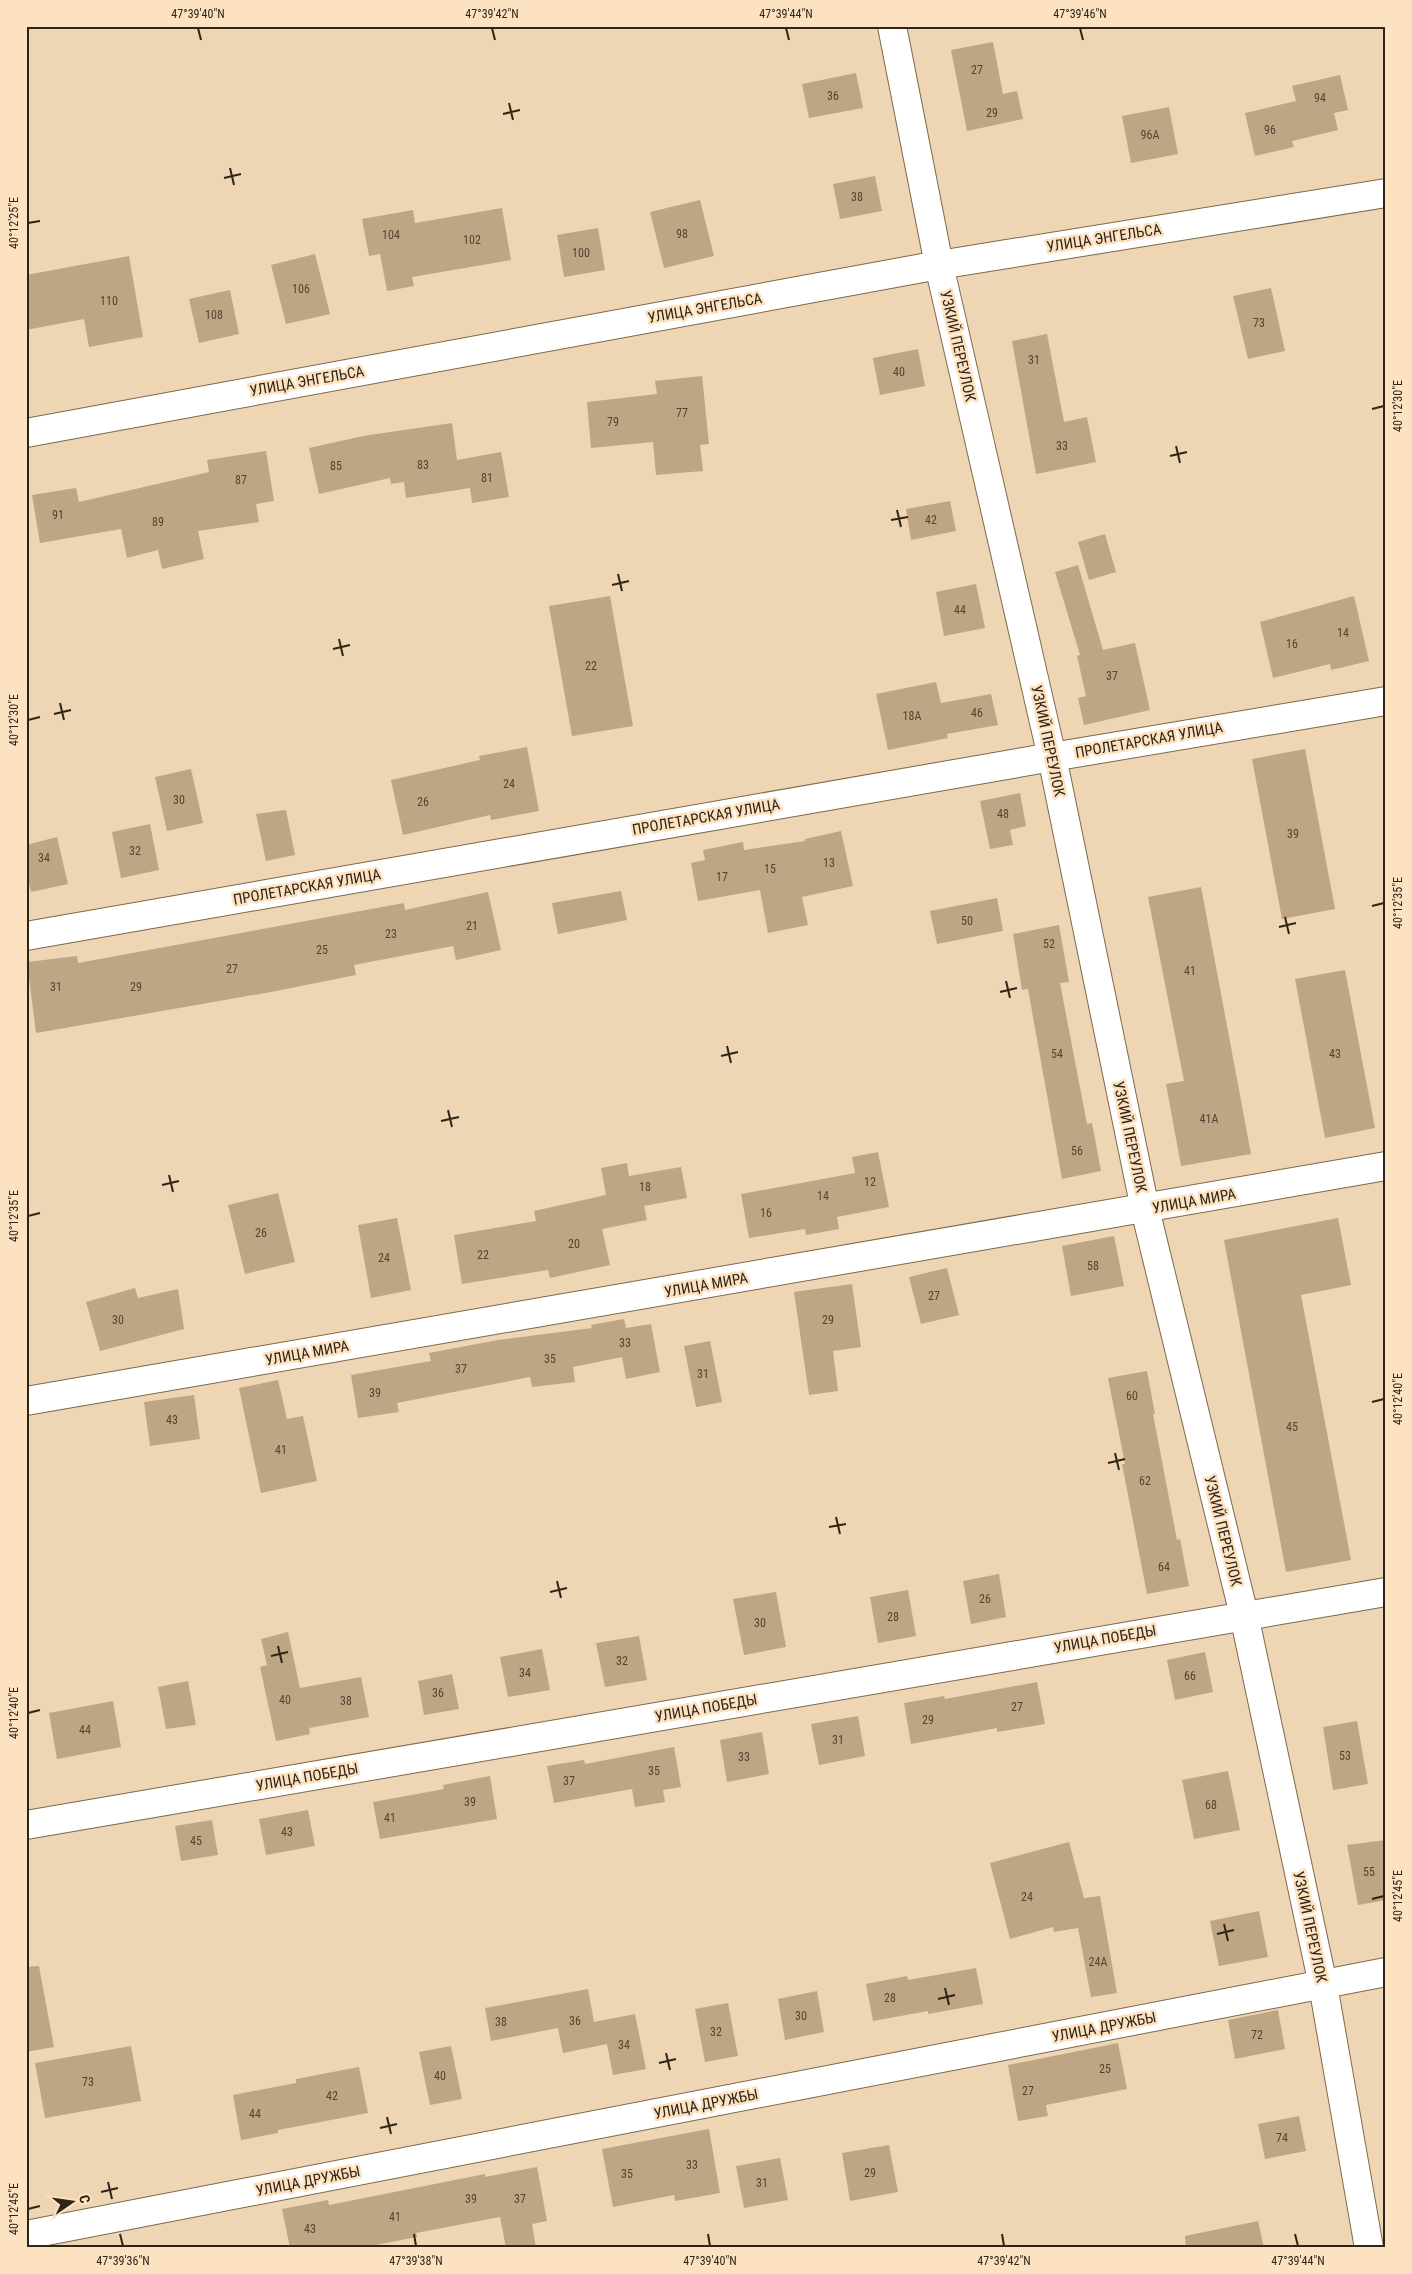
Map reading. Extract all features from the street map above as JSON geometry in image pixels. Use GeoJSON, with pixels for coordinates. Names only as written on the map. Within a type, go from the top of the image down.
{"type":"FeatureCollection","features":[{"type":"Feature","properties":{"kind":"street","name":"УЗКИЙ ПЕРЕУЛОК"},"geometry":{"type":"LineString","coordinates":[[892,26],[939,265],[1052,756],[1145,1209],[1244,1615],[1323,1985],[1369,2248]]}},
{"type":"Feature","properties":{"kind":"street","name":"УЛИЦА ЭНГЕЛЬСА"},"geometry":{"type":"LineString","coordinates":[[26,433],[939,265],[1386,193]]}},
{"type":"Feature","properties":{"kind":"street","name":"ПРОЛЕТАРСКАЯ УЛИЦА"},"geometry":{"type":"LineString","coordinates":[[26,936],[1052,756],[1386,700]]}},
{"type":"Feature","properties":{"kind":"street","name":"УЛИЦА МИРА"},"geometry":{"type":"LineString","coordinates":[[26,1401],[1386,1166]]}},
{"type":"Feature","properties":{"kind":"street","name":"УЛИЦА ПОБЕДЫ"},"geometry":{"type":"LineString","coordinates":[[26,1825],[1386,1592]]}},
{"type":"Feature","properties":{"kind":"street","name":"УЛИЦА ДРУЖБЫ"},"geometry":{"type":"LineString","coordinates":[[26,2235],[1386,1972]]}},
{"type":"Feature","properties":{"kind":"building"},"geometry":{"type":"Polygon","coordinates":[[[993,42],[1003,94],[1017,91],[1023,119],[967,131],[951,50],[993,42]]]}},
{"type":"Feature","properties":{"kind":"building"},"geometry":{"type":"Polygon","coordinates":[[[856,73],[863,108],[809,118],[802,84],[856,73]]]}},
{"type":"Feature","properties":{"kind":"building"},"geometry":{"type":"Polygon","coordinates":[[[1340,75],[1348,110],[1334,113],[1338,130],[1292,141],[1294,147],[1255,156],[1245,113],[1296,101],[1292,86],[1340,75]]]}},
{"type":"Feature","properties":{"kind":"building"},"geometry":{"type":"Polygon","coordinates":[[[1169,107],[1178,154],[1131,163],[1122,116],[1169,107]]]}},
{"type":"Feature","properties":{"kind":"building"},"geometry":{"type":"Polygon","coordinates":[[[875,176],[882,211],[840,219],[833,184],[875,176]]]}},
{"type":"Feature","properties":{"kind":"building"},"geometry":{"type":"Polygon","coordinates":[[[700,200],[714,256],[664,268],[650,212],[700,200]]]}},
{"type":"Feature","properties":{"kind":"building"},"geometry":{"type":"Polygon","coordinates":[[[502,208],[511,260],[412,277],[414,286],[387,291],[380,254],[369,256],[362,219],[413,210],[415,223],[502,208]]]}},
{"type":"Feature","properties":{"kind":"building"},"geometry":{"type":"Polygon","coordinates":[[[598,228],[605,270],[564,277],[557,235],[598,228]]]}},
{"type":"Feature","properties":{"kind":"building"},"geometry":{"type":"Polygon","coordinates":[[[315,254],[330,314],[286,324],[271,265],[315,254]]]}},
{"type":"Feature","properties":{"kind":"building"},"geometry":{"type":"Polygon","coordinates":[[[129,256],[143,337],[89,347],[84,319],[26,330],[26,275],[129,256]]]}},
{"type":"Feature","properties":{"kind":"building"},"geometry":{"type":"Polygon","coordinates":[[[1271,288],[1285,351],[1248,359],[1233,296],[1271,288]]]}},
{"type":"Feature","properties":{"kind":"building"},"geometry":{"type":"Polygon","coordinates":[[[230,290],[239,334],[199,343],[189,299],[230,290]]]}},
{"type":"Feature","properties":{"kind":"building"},"geometry":{"type":"Polygon","coordinates":[[[1047,334],[1064,422],[1087,417],[1096,462],[1036,474],[1012,341],[1047,334]]]}},
{"type":"Feature","properties":{"kind":"building"},"geometry":{"type":"Polygon","coordinates":[[[918,349],[925,386],[880,395],[873,358],[918,349]]]}},
{"type":"Feature","properties":{"kind":"building"},"geometry":{"type":"Polygon","coordinates":[[[702,376],[709,444],[700,445],[703,471],[656,475],[653,442],[591,448],[587,402],[657,394],[655,381],[702,376]]]}},
{"type":"Feature","properties":{"kind":"building"},"geometry":{"type":"Polygon","coordinates":[[[452,423],[457,460],[501,452],[509,497],[472,503],[470,488],[406,498],[404,482],[391,484],[390,478],[319,494],[309,448],[363,436],[452,423]]]}},
{"type":"Feature","properties":{"kind":"building"},"geometry":{"type":"Polygon","coordinates":[[[266,451],[274,501],[256,504],[259,522],[198,531],[204,559],[162,569],[158,550],[127,558],[121,529],[40,543],[32,495],[76,488],[79,502],[209,472],[207,460],[266,451]]]}},
{"type":"Feature","properties":{"kind":"building"},"geometry":{"type":"Polygon","coordinates":[[[950,501],[956,531],[911,540],[906,509],[950,501]]]}},
{"type":"Feature","properties":{"kind":"building"},"geometry":{"type":"Polygon","coordinates":[[[1105,534],[1116,572],[1089,580],[1078,542],[1105,534]]]}},
{"type":"Feature","properties":{"kind":"building"},"geometry":{"type":"Polygon","coordinates":[[[1078,565],[1103,650],[1135,643],[1150,710],[1084,725],[1078,698],[1086,696],[1077,656],[1080,655],[1055,572],[1078,565]]]}},
{"type":"Feature","properties":{"kind":"building"},"geometry":{"type":"Polygon","coordinates":[[[976,584],[985,628],[944,636],[936,592],[976,584]]]}},
{"type":"Feature","properties":{"kind":"building"},"geometry":{"type":"Polygon","coordinates":[[[610,596],[633,726],[572,736],[549,606],[610,596]]]}},
{"type":"Feature","properties":{"kind":"building"},"geometry":{"type":"Polygon","coordinates":[[[1354,596],[1369,661],[1331,670],[1330,664],[1273,678],[1260,622],[1354,596]]]}},
{"type":"Feature","properties":{"kind":"building"},"geometry":{"type":"Polygon","coordinates":[[[936,682],[941,703],[991,694],[998,725],[947,734],[948,738],[888,750],[876,694],[936,682]]]}},
{"type":"Feature","properties":{"kind":"building"},"geometry":{"type":"Polygon","coordinates":[[[527,747],[539,811],[491,820],[490,815],[403,835],[391,780],[480,760],[479,756],[527,747]]]}},
{"type":"Feature","properties":{"kind":"building"},"geometry":{"type":"Polygon","coordinates":[[[1305,749],[1335,909],[1282,919],[1252,759],[1305,749]]]}},
{"type":"Feature","properties":{"kind":"building"},"geometry":{"type":"Polygon","coordinates":[[[191,769],[203,823],[167,831],[155,777],[191,769]]]}},
{"type":"Feature","properties":{"kind":"building"},"geometry":{"type":"Polygon","coordinates":[[[1020,793],[1026,826],[1010,830],[1013,845],[990,849],[980,801],[1020,793]]]}},
{"type":"Feature","properties":{"kind":"building"},"geometry":{"type":"Polygon","coordinates":[[[286,810],[295,855],[266,861],[256,814],[286,810]]]}},
{"type":"Feature","properties":{"kind":"building"},"geometry":{"type":"Polygon","coordinates":[[[150,824],[159,870],[121,878],[112,832],[150,824]]]}},
{"type":"Feature","properties":{"kind":"building"},"geometry":{"type":"Polygon","coordinates":[[[841,831],[853,886],[802,897],[808,925],[768,933],[760,890],[698,901],[691,863],[705,860],[703,850],[743,842],[744,850],[805,841],[805,839],[841,831]]]}},
{"type":"Feature","properties":{"kind":"building"},"geometry":{"type":"Polygon","coordinates":[[[57,837],[68,884],[31,892],[26,871],[26,845],[57,837]]]}},
{"type":"Feature","properties":{"kind":"building"},"geometry":{"type":"Polygon","coordinates":[[[1201,887],[1251,1154],[1181,1166],[1166,1084],[1184,1081],[1148,897],[1201,887]]]}},
{"type":"Feature","properties":{"kind":"building"},"geometry":{"type":"Polygon","coordinates":[[[621,891],[627,920],[558,934],[552,903],[621,891]]]}},
{"type":"Feature","properties":{"kind":"building"},"geometry":{"type":"Polygon","coordinates":[[[488,892],[501,950],[456,960],[453,946],[354,965],[356,975],[271,992],[36,1033],[27,962],[77,956],[78,963],[404,903],[405,910],[488,892]]]}},
{"type":"Feature","properties":{"kind":"building"},"geometry":{"type":"Polygon","coordinates":[[[997,898],[1003,931],[937,944],[930,911],[997,898]]]}},
{"type":"Feature","properties":{"kind":"building"},"geometry":{"type":"Polygon","coordinates":[[[1059,925],[1069,982],[1060,983],[1087,1124],[1092,1123],[1101,1171],[1062,1179],[1028,989],[1022,990],[1013,934],[1059,925]]]}},
{"type":"Feature","properties":{"kind":"building"},"geometry":{"type":"Polygon","coordinates":[[[1345,970],[1375,1128],[1325,1138],[1295,979],[1345,970]]]}},
{"type":"Feature","properties":{"kind":"building"},"geometry":{"type":"Polygon","coordinates":[[[878,1152],[889,1207],[837,1217],[839,1229],[806,1235],[805,1229],[749,1238],[741,1194],[855,1173],[852,1157],[878,1152]]]}},
{"type":"Feature","properties":{"kind":"building"},"geometry":{"type":"Polygon","coordinates":[[[627,1163],[629,1176],[681,1167],[687,1198],[644,1206],[647,1220],[602,1229],[610,1265],[550,1278],[548,1270],[462,1284],[454,1235],[536,1221],[534,1211],[606,1195],[601,1168],[627,1163]]]}},
{"type":"Feature","properties":{"kind":"building"},"geometry":{"type":"Polygon","coordinates":[[[278,1193],[295,1262],[245,1274],[228,1205],[278,1193]]]}},
{"type":"Feature","properties":{"kind":"building"},"geometry":{"type":"Polygon","coordinates":[[[397,1218],[411,1290],[371,1298],[358,1225],[397,1218]]]}},
{"type":"Feature","properties":{"kind":"building"},"geometry":{"type":"Polygon","coordinates":[[[1338,1218],[1351,1285],[1301,1295],[1351,1560],[1286,1572],[1224,1240],[1338,1218]]]}},
{"type":"Feature","properties":{"kind":"building"},"geometry":{"type":"Polygon","coordinates":[[[1114,1236],[1124,1286],[1071,1296],[1062,1246],[1114,1236]]]}},
{"type":"Feature","properties":{"kind":"building"},"geometry":{"type":"Polygon","coordinates":[[[947,1268],[959,1315],[921,1324],[909,1277],[947,1268]]]}},
{"type":"Feature","properties":{"kind":"building"},"geometry":{"type":"Polygon","coordinates":[[[852,1284],[861,1347],[833,1351],[838,1391],[809,1395],[794,1292],[852,1284]]]}},
{"type":"Feature","properties":{"kind":"building"},"geometry":{"type":"Polygon","coordinates":[[[135,1288],[138,1298],[178,1289],[184,1329],[100,1351],[86,1302],[135,1288]]]}},
{"type":"Feature","properties":{"kind":"building"},"geometry":{"type":"Polygon","coordinates":[[[624,1319],[626,1328],[651,1324],[660,1372],[626,1379],[622,1357],[573,1367],[575,1382],[532,1387],[530,1377],[397,1403],[399,1412],[358,1418],[351,1375],[431,1361],[429,1353],[498,1340],[592,1328],[591,1325],[624,1319]]]}},
{"type":"Feature","properties":{"kind":"building"},"geometry":{"type":"Polygon","coordinates":[[[710,1341],[722,1402],[696,1407],[684,1346],[710,1341]]]}},
{"type":"Feature","properties":{"kind":"building"},"geometry":{"type":"Polygon","coordinates":[[[1147,1371],[1155,1414],[1153,1414],[1177,1540],[1180,1539],[1189,1586],[1147,1594],[1122,1464],[1125,1464],[1108,1378],[1147,1371]]]}},
{"type":"Feature","properties":{"kind":"building"},"geometry":{"type":"Polygon","coordinates":[[[278,1380],[287,1419],[303,1416],[317,1481],[261,1493],[239,1388],[278,1380]]]}},
{"type":"Feature","properties":{"kind":"building"},"geometry":{"type":"Polygon","coordinates":[[[194,1395],[200,1439],[150,1446],[144,1402],[194,1395]]]}},
{"type":"Feature","properties":{"kind":"building"},"geometry":{"type":"Polygon","coordinates":[[[999,1574],[1006,1617],[971,1624],[963,1581],[999,1574]]]}},
{"type":"Feature","properties":{"kind":"building"},"geometry":{"type":"Polygon","coordinates":[[[908,1590],[916,1636],[878,1643],[870,1597],[908,1590]]]}},
{"type":"Feature","properties":{"kind":"building"},"geometry":{"type":"Polygon","coordinates":[[[776,1592],[786,1647],[744,1655],[733,1599],[776,1592]]]}},
{"type":"Feature","properties":{"kind":"building"},"geometry":{"type":"Polygon","coordinates":[[[288,1632],[300,1688],[361,1677],[369,1717],[309,1728],[310,1734],[276,1741],[260,1667],[267,1665],[261,1639],[288,1632]]]}},
{"type":"Feature","properties":{"kind":"building"},"geometry":{"type":"Polygon","coordinates":[[[639,1636],[647,1680],[605,1687],[596,1643],[639,1636]]]}},
{"type":"Feature","properties":{"kind":"building"},"geometry":{"type":"Polygon","coordinates":[[[542,1649],[550,1690],[508,1697],[500,1657],[542,1649]]]}},
{"type":"Feature","properties":{"kind":"building"},"geometry":{"type":"Polygon","coordinates":[[[1205,1652],[1213,1692],[1175,1700],[1167,1660],[1205,1652]]]}},
{"type":"Feature","properties":{"kind":"building"},"geometry":{"type":"Polygon","coordinates":[[[452,1674],[459,1709],[424,1715],[418,1681],[452,1674]]]}},
{"type":"Feature","properties":{"kind":"building"},"geometry":{"type":"Polygon","coordinates":[[[188,1681],[196,1725],[166,1729],[158,1687],[188,1681]]]}},
{"type":"Feature","properties":{"kind":"building"},"geometry":{"type":"Polygon","coordinates":[[[1037,1682],[1045,1724],[997,1732],[997,1728],[911,1744],[904,1703],[944,1696],[945,1699],[1037,1682]]]}},
{"type":"Feature","properties":{"kind":"building"},"geometry":{"type":"Polygon","coordinates":[[[113,1701],[121,1747],[57,1759],[49,1713],[113,1701]]]}},
{"type":"Feature","properties":{"kind":"building"},"geometry":{"type":"Polygon","coordinates":[[[858,1716],[865,1756],[819,1765],[811,1724],[858,1716]]]}},
{"type":"Feature","properties":{"kind":"building"},"geometry":{"type":"Polygon","coordinates":[[[1357,1721],[1368,1784],[1333,1790],[1323,1727],[1357,1721]]]}},
{"type":"Feature","properties":{"kind":"building"},"geometry":{"type":"Polygon","coordinates":[[[762,1732],[769,1774],[727,1782],[720,1740],[762,1732]]]}},
{"type":"Feature","properties":{"kind":"building"},"geometry":{"type":"Polygon","coordinates":[[[674,1747],[681,1787],[663,1790],[665,1802],[635,1807],[632,1789],[554,1803],[547,1766],[584,1760],[585,1764],[674,1747]]]}},
{"type":"Feature","properties":{"kind":"building"},"geometry":{"type":"Polygon","coordinates":[[[1228,1771],[1240,1830],[1194,1839],[1182,1780],[1228,1771]]]}},
{"type":"Feature","properties":{"kind":"building"},"geometry":{"type":"Polygon","coordinates":[[[490,1776],[497,1819],[380,1839],[373,1802],[444,1789],[443,1785],[490,1776]]]}},
{"type":"Feature","properties":{"kind":"building"},"geometry":{"type":"Polygon","coordinates":[[[308,1810],[315,1846],[266,1855],[259,1819],[308,1810]]]}},
{"type":"Feature","properties":{"kind":"building"},"geometry":{"type":"Polygon","coordinates":[[[212,1820],[218,1855],[181,1861],[175,1826],[212,1820]]]}},
{"type":"Feature","properties":{"kind":"building"},"geometry":{"type":"Polygon","coordinates":[[[1386,1840],[1386,1900],[1358,1905],[1347,1845],[1386,1840]]]}},
{"type":"Feature","properties":{"kind":"building"},"geometry":{"type":"Polygon","coordinates":[[[1069,1842],[1084,1898],[1100,1896],[1117,1993],[1091,1997],[1078,1928],[1054,1932],[1053,1927],[1010,1939],[990,1863],[1069,1842]]]}},
{"type":"Feature","properties":{"kind":"building"},"geometry":{"type":"Polygon","coordinates":[[[1259,1911],[1268,1957],[1219,1966],[1210,1921],[1259,1911]]]}},
{"type":"Feature","properties":{"kind":"building"},"geometry":{"type":"Polygon","coordinates":[[[39,1966],[54,2047],[26,2052],[26,1967],[39,1966]]]}},
{"type":"Feature","properties":{"kind":"building"},"geometry":{"type":"Polygon","coordinates":[[[976,1968],[983,2004],[873,2021],[866,1984],[907,1976],[908,1980],[976,1968]]]}},
{"type":"Feature","properties":{"kind":"building"},"geometry":{"type":"Polygon","coordinates":[[[588,1989],[594,2022],[635,2014],[646,2069],[613,2075],[607,2044],[563,2053],[558,2028],[491,2041],[485,2008],[588,1989]]]}},
{"type":"Feature","properties":{"kind":"building"},"geometry":{"type":"Polygon","coordinates":[[[817,1991],[824,2032],[785,2040],[778,1999],[817,1991]]]}},
{"type":"Feature","properties":{"kind":"building"},"geometry":{"type":"Polygon","coordinates":[[[728,2003],[738,2056],[705,2062],[695,2009],[728,2003]]]}},
{"type":"Feature","properties":{"kind":"building"},"geometry":{"type":"Polygon","coordinates":[[[1278,2010],[1285,2049],[1235,2059],[1228,2020],[1278,2010]]]}},
{"type":"Feature","properties":{"kind":"building"},"geometry":{"type":"Polygon","coordinates":[[[1118,2043],[1127,2089],[1046,2105],[1048,2116],[1018,2121],[1008,2065],[1118,2043]]]}},
{"type":"Feature","properties":{"kind":"building"},"geometry":{"type":"Polygon","coordinates":[[[131,2046],[141,2101],[45,2118],[35,2063],[131,2046]]]}},
{"type":"Feature","properties":{"kind":"building"},"geometry":{"type":"Polygon","coordinates":[[[451,2046],[462,2099],[430,2105],[419,2052],[451,2046]]]}},
{"type":"Feature","properties":{"kind":"building"},"geometry":{"type":"Polygon","coordinates":[[[359,2067],[368,2113],[278,2130],[278,2133],[241,2140],[233,2095],[296,2083],[296,2079],[359,2067]]]}},
{"type":"Feature","properties":{"kind":"building"},"geometry":{"type":"Polygon","coordinates":[[[1299,2116],[1306,2151],[1265,2159],[1258,2124],[1299,2116]]]}},
{"type":"Feature","properties":{"kind":"building"},"geometry":{"type":"Polygon","coordinates":[[[709,2129],[720,2193],[675,2201],[674,2195],[613,2207],[602,2149],[709,2129]]]}},
{"type":"Feature","properties":{"kind":"building"},"geometry":{"type":"Polygon","coordinates":[[[889,2145],[898,2192],[850,2201],[842,2153],[889,2145]]]}},
{"type":"Feature","properties":{"kind":"building"},"geometry":{"type":"Polygon","coordinates":[[[780,2158],[788,2200],[744,2208],[736,2166],[780,2158]]]}},
{"type":"Feature","properties":{"kind":"building"},"geometry":{"type":"Polygon","coordinates":[[[537,2167],[547,2221],[532,2224],[536,2248],[506,2248],[500,2217],[416,2233],[417,2237],[360,2248],[290,2248],[282,2209],[328,2200],[329,2205],[485,2174],[485,2177],[537,2167]]]}},
{"type":"Feature","properties":{"kind":"building"},"geometry":{"type":"Polygon","coordinates":[[[1258,2221],[1264,2248],[1186,2248],[1185,2236],[1258,2221]]]}}]}
